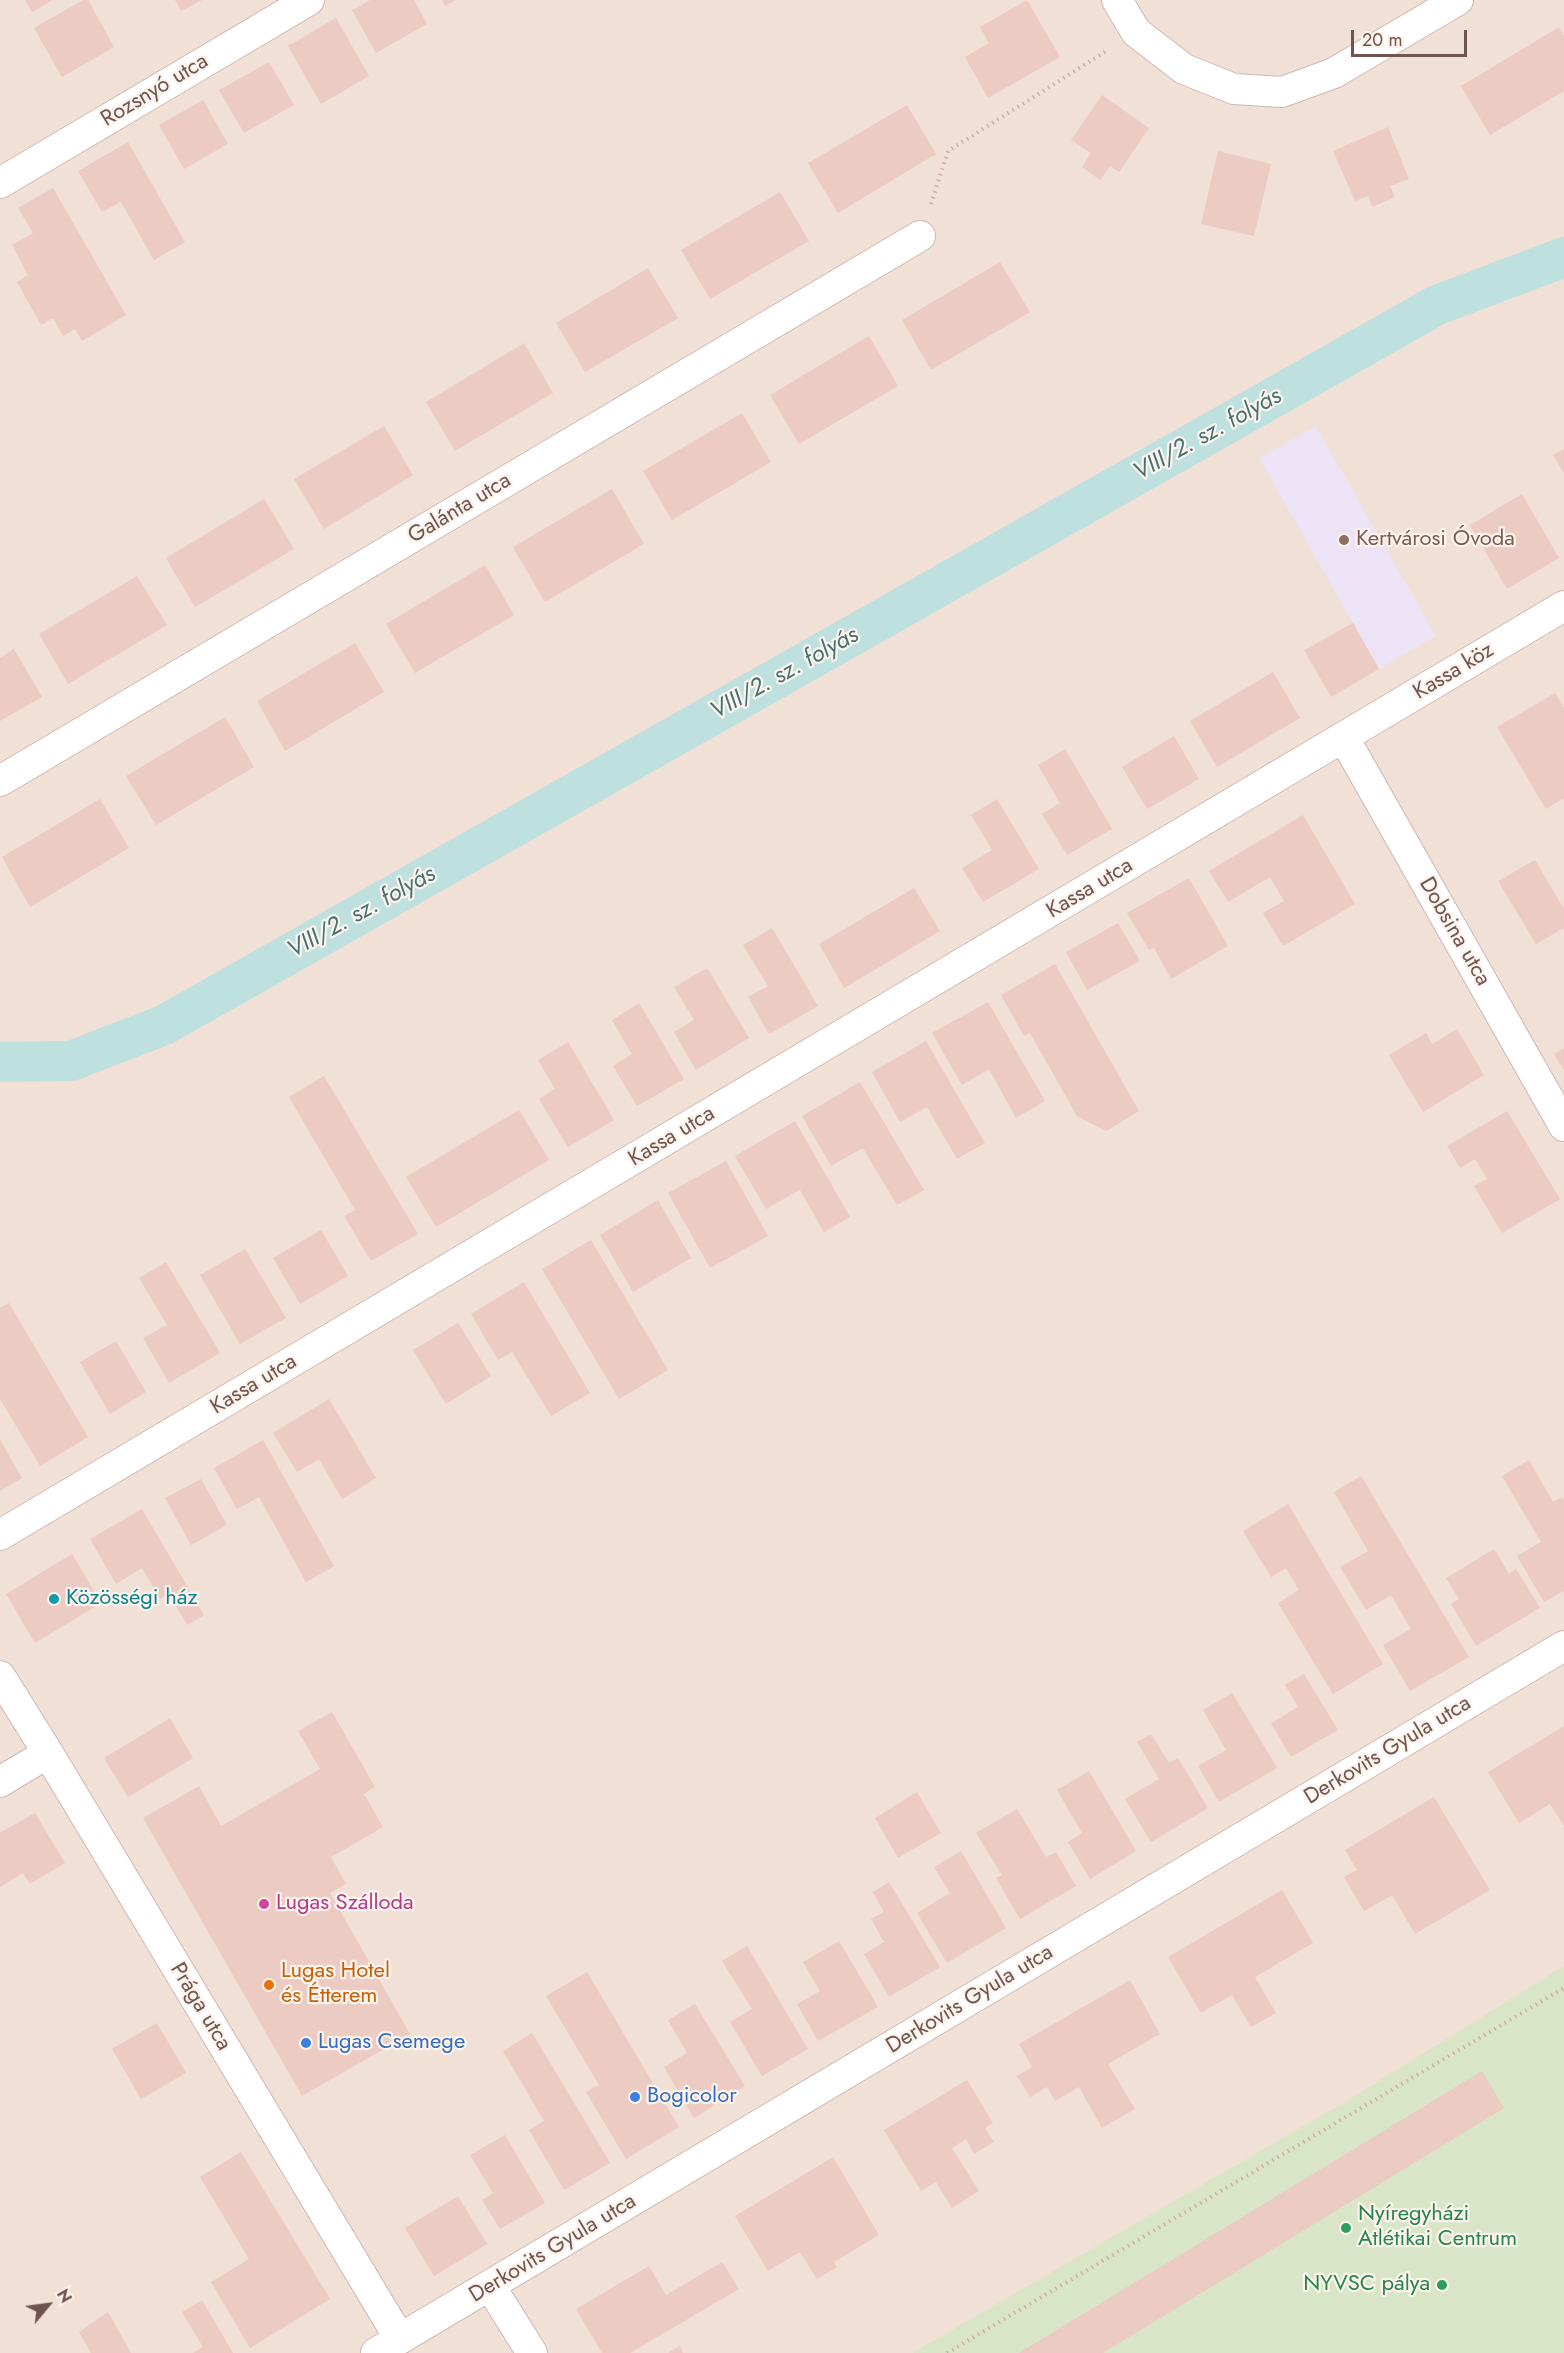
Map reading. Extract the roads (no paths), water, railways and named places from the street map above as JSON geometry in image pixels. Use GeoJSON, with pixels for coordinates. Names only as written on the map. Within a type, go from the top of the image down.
{"type":"FeatureCollection","features":[{"type":"Feature","properties":{"kind":"street","name":"Rozsnyó utca"},"geometry":{"type":"LineString","coordinates":[[0,183],[309,0]]}},
{"type":"Feature","properties":{"kind":"street"},"geometry":{"type":"LineString","coordinates":[[1117,0],[1136,32],[1184,69],[1234,89],[1282,92],[1334,73],[1458,0]]}},
{"type":"Feature","properties":{"kind":"street","name":"Galánta utca"},"geometry":{"type":"LineString","coordinates":[[0,781],[920,237]]}},
{"type":"Feature","properties":{"kind":"street","name":"Kassa köz"},"geometry":{"type":"LineString","coordinates":[[1344,738],[1564,606]]}},
{"type":"Feature","properties":{"kind":"street","name":"Dobsina utca"},"geometry":{"type":"LineString","coordinates":[[1344,738],[1564,1126]]}},
{"type":"Feature","properties":{"kind":"street","name":"Kassa utca"},"geometry":{"type":"LineString","coordinates":[[0,1535],[1344,738]]}},
{"type":"Feature","properties":{"kind":"street","name":"Derkovits Gyula utca"},"geometry":{"type":"LineString","coordinates":[[388,2346],[1564,1646]]}},
{"type":"Feature","properties":{"kind":"street","name":"Prága utca"},"geometry":{"type":"LineString","coordinates":[[0,1676],[48,1753],[388,2346]]}},
{"type":"Feature","properties":{"kind":"street"},"geometry":{"type":"LineString","coordinates":[[0,1782],[48,1753]]}},
{"type":"Feature","properties":{"kind":"street"},"geometry":{"type":"LineString","coordinates":[[490,2286],[532,2353]]}},
{"type":"Feature","properties":{"kind":"waterway","name":"VIII/2. sz. folyás"},"geometry":{"type":"LineString","coordinates":[[0,1062],[71,1061],[164,1025],[1437,305],[1564,257]]}},
{"type":"Feature","properties":{"kind":"place","name":"Kertvárosi Óvoda"},"geometry":{"type":"Point","coordinates":[1344,540]}},
{"type":"Feature","properties":{"kind":"place","name":"Közösségi ház"},"geometry":{"type":"Point","coordinates":[54,1599]}},
{"type":"Feature","properties":{"kind":"place","name":"Lugas Szálloda"},"geometry":{"type":"Point","coordinates":[264,1904]}},
{"type":"Feature","properties":{"kind":"place","name":"Lugas Hotel és Étterem"},"geometry":{"type":"Point","coordinates":[269,1985]}},
{"type":"Feature","properties":{"kind":"place","name":"Lugas Csemege"},"geometry":{"type":"Point","coordinates":[306,2043]}},
{"type":"Feature","properties":{"kind":"place","name":"Bogicolor"},"geometry":{"type":"Point","coordinates":[635,2097]}},
{"type":"Feature","properties":{"kind":"place","name":"Nyíregyházi Atlétikai Centrum"},"geometry":{"type":"Point","coordinates":[1346,2228]}},
{"type":"Feature","properties":{"kind":"place","name":"NYVSC pálya"},"geometry":{"type":"Point","coordinates":[1442,2285]}}]}
